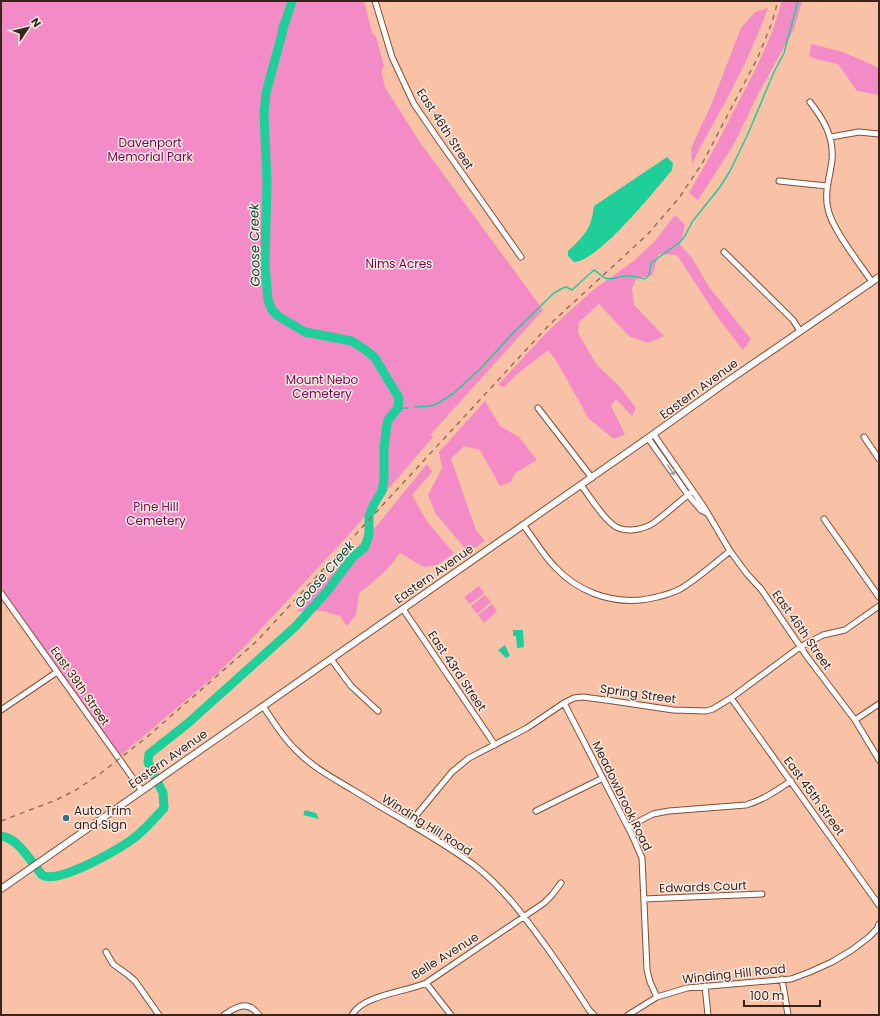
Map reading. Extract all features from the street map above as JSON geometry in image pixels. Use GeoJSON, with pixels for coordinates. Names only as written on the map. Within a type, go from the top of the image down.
{"type":"FeatureCollection","features":[{"type":"Feature","properties":{"kind":"main road","name":"Eastern Avenue"},"geometry":{"type":"LineString","coordinates":[[1,889],[524,526],[725,383],[879,277]]}},
{"type":"Feature","properties":{"kind":"street","name":"East 46th Street"},"geometry":{"type":"LineString","coordinates":[[375,1],[392,57],[414,104],[522,257]]}},
{"type":"Feature","properties":{"kind":"street"},"geometry":{"type":"LineString","coordinates":[[810,102],[822,118],[831,138],[832,160],[826,186],[828,209],[832,221],[872,282]]}},
{"type":"Feature","properties":{"kind":"street"},"geometry":{"type":"LineString","coordinates":[[831,138],[859,132],[879,134]]}},
{"type":"Feature","properties":{"kind":"street"},"geometry":{"type":"LineString","coordinates":[[779,181],[826,186]]}},
{"type":"Feature","properties":{"kind":"street"},"geometry":{"type":"LineString","coordinates":[[724,252],[793,320],[800,331]]}},
{"type":"Feature","properties":{"kind":"street"},"geometry":{"type":"LineString","coordinates":[[538,408],[592,478]]}},
{"type":"Feature","properties":{"kind":"street","name":"East 46th Street"},"geometry":{"type":"LineString","coordinates":[[651,436],[704,507],[730,551],[747,574],[761,589],[800,647],[855,720],[879,760]]}},
{"type":"Feature","properties":{"kind":"street","name":"East 46th Street"},"geometry":{"type":"LineString","coordinates":[[651,436],[688,495],[701,510],[707,513]]}},
{"type":"Feature","properties":{"kind":"street"},"geometry":{"type":"LineString","coordinates":[[864,437],[879,459]]}},
{"type":"Feature","properties":{"kind":"street"},"geometry":{"type":"LineString","coordinates":[[581,485],[601,512],[613,525],[624,529],[635,530],[644,528],[654,523],[693,491]]}},
{"type":"Feature","properties":{"kind":"street"},"geometry":{"type":"LineString","coordinates":[[824,519],[879,597]]}},
{"type":"Feature","properties":{"kind":"street"},"geometry":{"type":"LineString","coordinates":[[524,526],[554,567],[578,587],[599,595],[622,600],[644,599],[668,594],[682,588],[730,551]]}},
{"type":"Feature","properties":{"kind":"street","name":"East 39th Street"},"geometry":{"type":"LineString","coordinates":[[1,593],[142,791]]}},
{"type":"Feature","properties":{"kind":"street","name":"Spring Street"},"geometry":{"type":"LineString","coordinates":[[410,824],[452,772],[470,758],[527,728],[574,698],[583,697],[673,710],[706,711],[714,709],[800,647],[823,635],[845,630],[879,606]]}},
{"type":"Feature","properties":{"kind":"street","name":"East 43rd Street"},"geometry":{"type":"LineString","coordinates":[[403,609],[495,745]]}},
{"type":"Feature","properties":{"kind":"street"},"geometry":{"type":"LineString","coordinates":[[331,659],[351,686],[378,711]]}},
{"type":"Feature","properties":{"kind":"street"},"geometry":{"type":"LineString","coordinates":[[1,710],[57,672]]}},
{"type":"Feature","properties":{"kind":"street","name":"East 45th Street"},"geometry":{"type":"LineString","coordinates":[[731,698],[879,905]]}},
{"type":"Feature","properties":{"kind":"street","name":"Meadowbrook Road"},"geometry":{"type":"LineString","coordinates":[[564,703],[628,827],[642,858],[647,970],[650,982],[658,997]]}},
{"type":"Feature","properties":{"kind":"street"},"geometry":{"type":"LineString","coordinates":[[855,720],[879,704]]}},
{"type":"Feature","properties":{"kind":"street","name":"Winding Hill Road"},"geometry":{"type":"LineString","coordinates":[[263,706],[295,750],[310,762],[325,773],[437,840],[475,866],[512,901],[594,1015]]}},
{"type":"Feature","properties":{"kind":"street"},"geometry":{"type":"LineString","coordinates":[[536,811],[603,778]]}},
{"type":"Feature","properties":{"kind":"street"},"geometry":{"type":"LineString","coordinates":[[628,827],[653,814],[668,811],[746,805],[757,802],[791,781]]}},
{"type":"Feature","properties":{"kind":"street","name":"Belle Avenue"},"geometry":{"type":"LineString","coordinates":[[352,1015],[355,1010],[375,999],[393,992],[414,988],[426,982],[524,917],[552,895],[561,883]]}},
{"type":"Feature","properties":{"kind":"street","name":"Edwards Court"},"geometry":{"type":"LineString","coordinates":[[644,899],[762,894]]}},
{"type":"Feature","properties":{"kind":"street","name":"Winding Hill Road"},"geometry":{"type":"LineString","coordinates":[[628,1015],[658,997],[687,988],[791,979],[832,962],[869,937],[877,929],[879,924]]}},
{"type":"Feature","properties":{"kind":"street"},"geometry":{"type":"LineString","coordinates":[[106,952],[113,964],[128,974],[135,981],[158,1015]]}},
{"type":"Feature","properties":{"kind":"street"},"geometry":{"type":"LineString","coordinates":[[782,979],[788,1015]]}},
{"type":"Feature","properties":{"kind":"street"},"geometry":{"type":"LineString","coordinates":[[426,982],[451,1015]]}},
{"type":"Feature","properties":{"kind":"street"},"geometry":{"type":"LineString","coordinates":[[705,986],[708,1015]]}},
{"type":"Feature","properties":{"kind":"street"},"geometry":{"type":"LineString","coordinates":[[224,1015],[236,1007],[244,1005],[253,1008],[259,1015]]}},
{"type":"Feature","properties":{"kind":"green space"},"geometry":{"type":"Polygon","coordinates":[[[1,1],[364,1],[372,33],[376,37],[384,66],[381,71],[385,87],[419,141],[543,310],[431,434],[433,437],[353,530],[247,644],[217,674],[120,756],[1,587],[1,1]]]}},
{"type":"Feature","properties":{"kind":"green space"},"geometry":{"type":"Polygon","coordinates":[[[782,1],[802,1],[794,29],[758,94],[734,144],[698,200],[689,193],[722,135],[758,63],[774,27],[782,1]]]}},
{"type":"Feature","properties":{"kind":"green space"},"geometry":{"type":"Polygon","coordinates":[[[768,8],[754,44],[692,164],[691,148],[712,103],[741,28],[755,12],[768,8]]]}},
{"type":"Feature","properties":{"kind":"green space"},"geometry":{"type":"Polygon","coordinates":[[[811,44],[843,52],[879,68],[879,95],[857,91],[838,64],[809,57],[811,44]]]}},
{"type":"Feature","properties":{"kind":"green space"},"geometry":{"type":"Polygon","coordinates":[[[675,215],[685,225],[680,245],[692,258],[709,287],[751,339],[743,350],[716,315],[677,255],[659,254],[652,275],[636,279],[632,289],[634,305],[664,336],[648,343],[629,336],[599,304],[579,322],[578,333],[597,365],[620,387],[636,408],[632,416],[616,399],[611,406],[625,434],[614,439],[589,419],[557,362],[548,350],[516,375],[504,387],[498,385],[548,331],[593,290],[635,260],[655,241],[675,215]]]}},
{"type":"Feature","properties":{"kind":"green space"},"geometry":{"type":"Polygon","coordinates":[[[485,401],[500,426],[519,437],[537,460],[515,473],[511,482],[500,486],[480,450],[464,446],[451,459],[476,530],[485,541],[468,552],[436,514],[428,495],[442,468],[439,452],[485,401]]]}},
{"type":"Feature","properties":{"kind":"green space"},"geometry":{"type":"Polygon","coordinates":[[[427,464],[432,472],[412,495],[428,523],[454,553],[437,565],[424,567],[400,553],[371,584],[359,593],[356,615],[347,626],[340,616],[322,611],[297,611],[374,529],[427,464]]]}},
{"type":"Feature","properties":{"kind":"green space"},"geometry":{"type":"Polygon","coordinates":[[[479,586],[484,593],[470,604],[464,597],[479,586]]]}},
{"type":"Feature","properties":{"kind":"green space"},"geometry":{"type":"Polygon","coordinates":[[[485,595],[491,602],[477,614],[471,606],[485,595]]]}},
{"type":"Feature","properties":{"kind":"green space"},"geometry":{"type":"Polygon","coordinates":[[[492,604],[497,611],[484,623],[478,615],[492,604]]]}},
{"type":"Feature","properties":{"kind":"shaded area"},"geometry":{"type":"Polygon","coordinates":[[[667,157],[673,163],[672,170],[626,223],[597,250],[584,259],[574,262],[568,256],[568,251],[579,240],[589,226],[594,206],[667,157]]]}},
{"type":"Feature","properties":{"kind":"shaded area"},"geometry":{"type":"Polygon","coordinates":[[[513,630],[523,630],[524,647],[517,648],[516,636],[513,636],[513,630]]]}},
{"type":"Feature","properties":{"kind":"shaded area"},"geometry":{"type":"Polygon","coordinates":[[[505,645],[510,656],[506,658],[498,650],[505,645]]]}},
{"type":"Feature","properties":{"kind":"shaded area"},"geometry":{"type":"Polygon","coordinates":[[[305,810],[316,813],[319,819],[303,815],[305,810]]]}},
{"type":"Feature","properties":{"kind":"waterway","name":"Goose Creek"},"geometry":{"type":"LineString","coordinates":[[1,836],[12,840],[17,844],[42,875],[50,877],[74,871],[116,850],[138,835],[164,808],[163,793],[148,762],[149,754],[187,724],[296,626],[330,588],[353,557],[365,547],[369,534],[369,516],[382,491],[384,479],[384,448],[387,424],[388,420],[398,408],[399,398],[375,358],[367,351],[352,341],[305,332],[278,316],[272,310],[268,300],[265,265],[267,182],[264,114],[266,93],[283,26],[292,1]]}},
{"type":"Feature","properties":{"kind":"waterway"},"geometry":{"type":"LineString","coordinates":[[415,407],[437,404],[454,393],[481,368],[513,333],[554,293],[566,287],[572,290],[594,270],[608,279],[626,276],[645,279],[649,275],[651,263],[680,242],[685,236],[692,222],[720,187],[730,171],[784,53],[798,1]]}},
{"type":"Feature","properties":{"kind":"waterway"},"geometry":{"type":"LineString","coordinates":[[398,408],[408,408]]}},
{"type":"Feature","properties":{"kind":"railway"},"geometry":{"type":"LineString","coordinates":[[1,821],[56,800],[76,790],[101,773],[147,737],[257,641],[549,325],[648,234],[679,198],[703,162],[758,57],[771,25],[778,1]]}},
{"type":"Feature","properties":{"kind":"place","name":"Auto Trim and Sign"},"geometry":{"type":"Point","coordinates":[66,818]}},
{"type":"Feature","properties":{"kind":"park label","name":"Davenport Memorial Park"},"geometry":{"type":"Point","coordinates":[150,150]}},
{"type":"Feature","properties":{"kind":"park label","name":"Nims Acres"},"geometry":{"type":"Point","coordinates":[399,264]}},
{"type":"Feature","properties":{"kind":"park label","name":"Mount Nebo Cemetery"},"geometry":{"type":"Point","coordinates":[322,387]}},
{"type":"Feature","properties":{"kind":"park label","name":"Pine Hill Cemetery"},"geometry":{"type":"Point","coordinates":[156,514]}}]}
